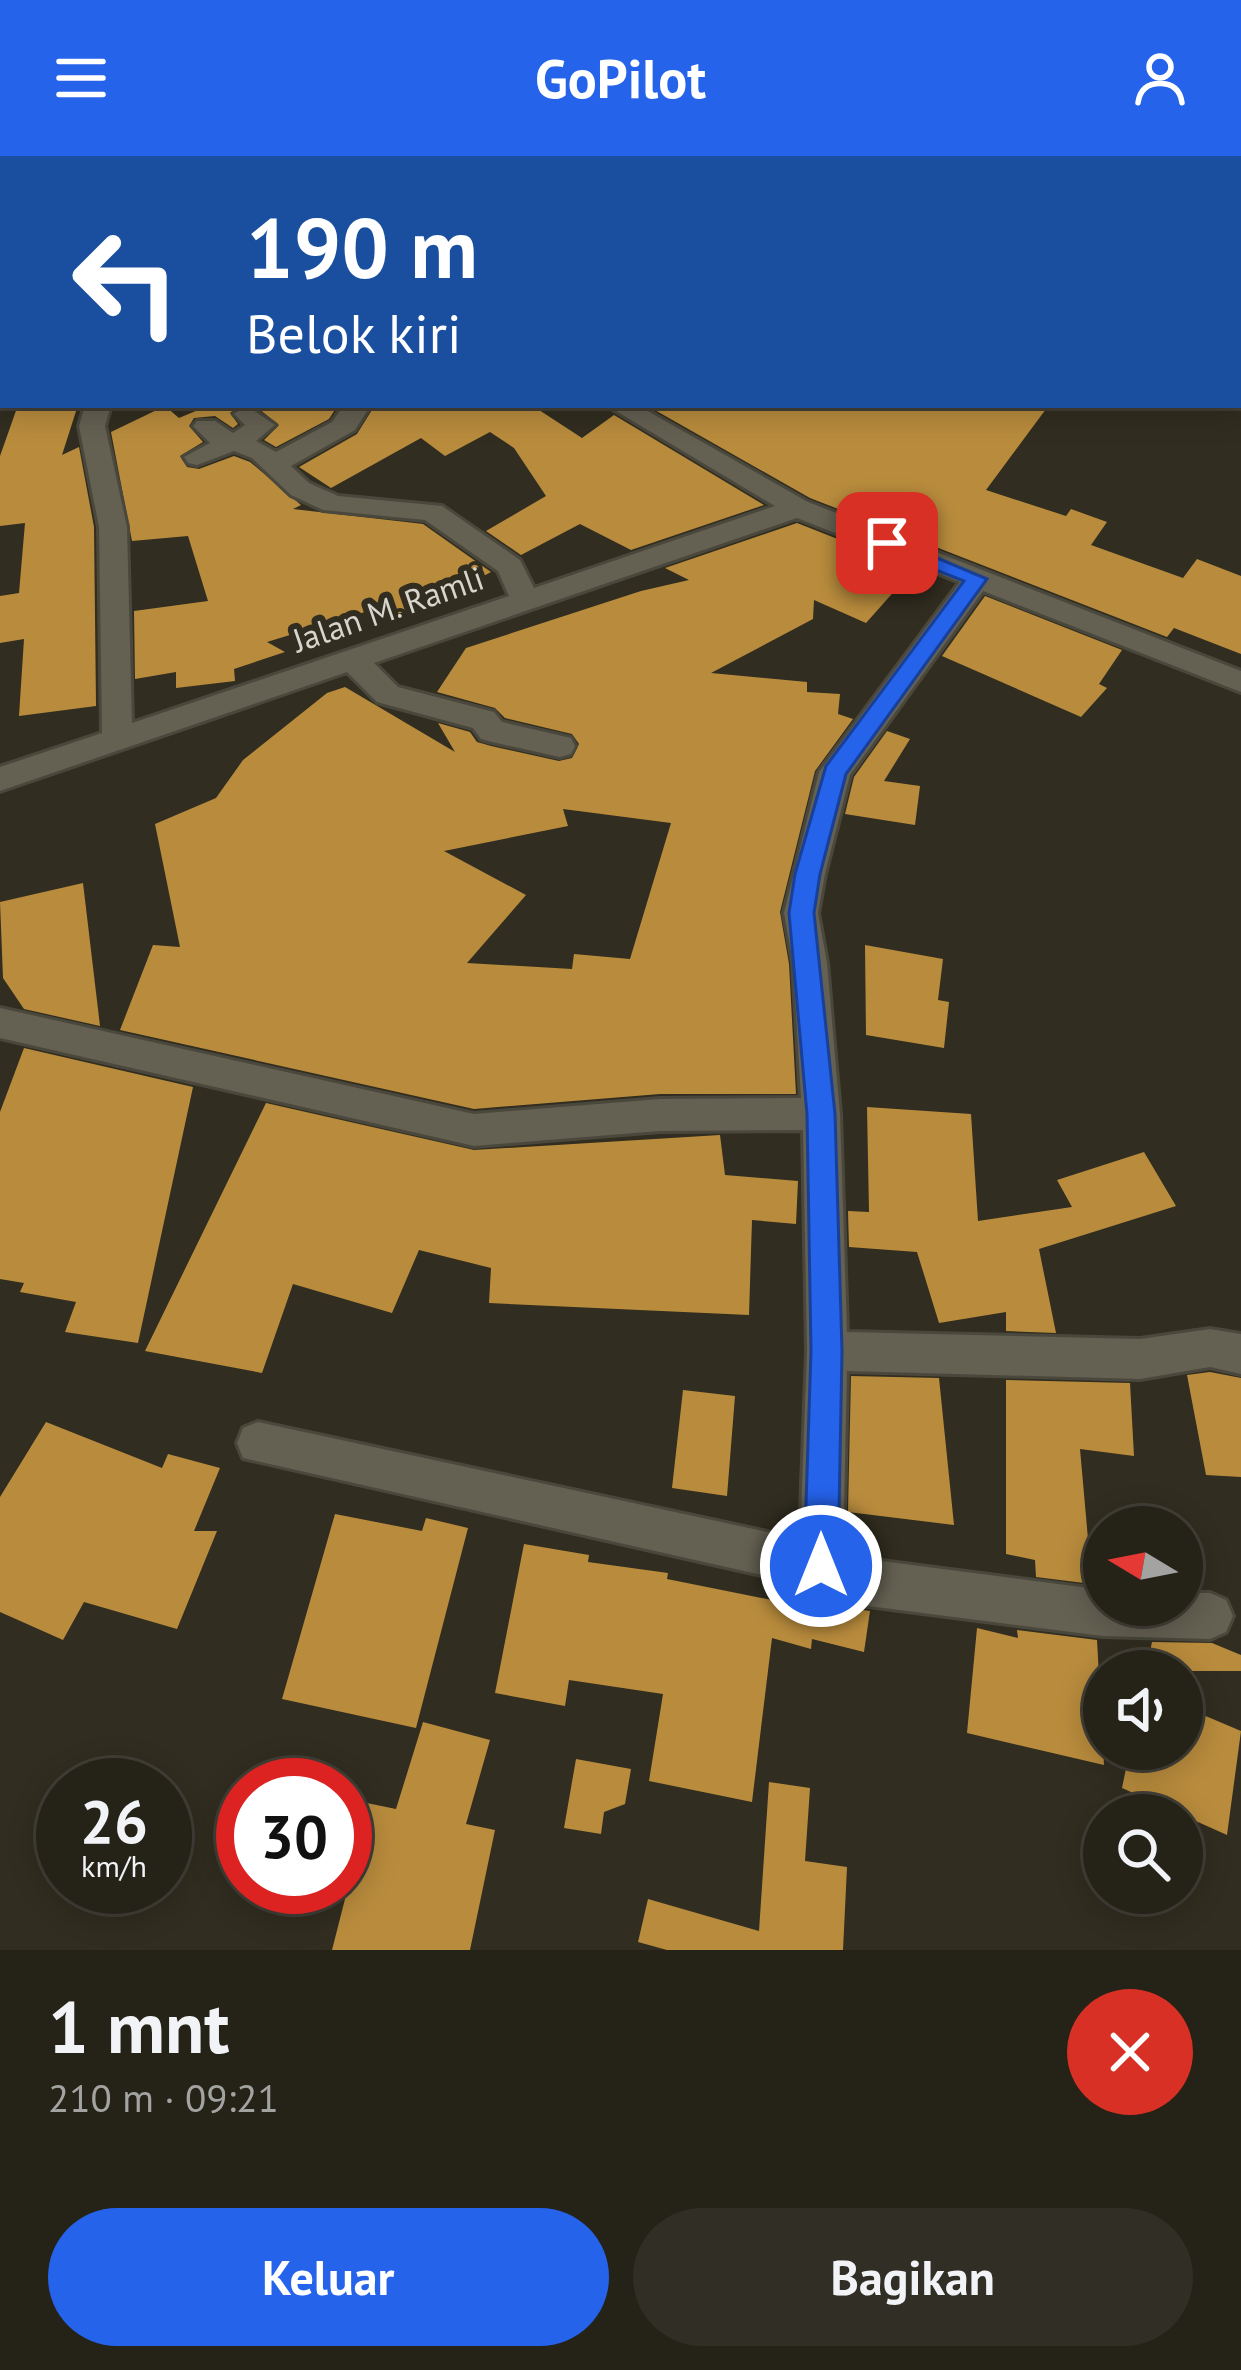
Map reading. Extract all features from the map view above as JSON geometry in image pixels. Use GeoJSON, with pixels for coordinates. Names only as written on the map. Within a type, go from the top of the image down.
{"type":"FeatureCollection","features":[{"type":"Feature","properties":{"kind":"street"},"geometry":{"type":"LineString","coordinates":[[97,408],[92,426],[113,526],[117,739]]}},
{"type":"Feature","properties":{"kind":"street"},"geometry":{"type":"LineString","coordinates":[[274,464],[346,425],[344,419],[355,408]]}},
{"type":"Feature","properties":{"kind":"street"},"geometry":{"type":"LineString","coordinates":[[624,408],[798,508],[1241,682]]}},
{"type":"Feature","properties":{"kind":"street"},"geometry":{"type":"LineString","coordinates":[[197,457],[242,440],[262,425],[247,414]]}},
{"type":"Feature","properties":{"kind":"street"},"geometry":{"type":"LineString","coordinates":[[206,426],[261,452],[300,489],[333,504],[432,512],[510,566],[525,600]]}},
{"type":"Feature","properties":{"kind":"street","name":"Jalan M. Ramli"},"geometry":{"type":"LineString","coordinates":[[0,779],[798,508]]}},
{"type":"Feature","properties":{"kind":"street"},"geometry":{"type":"LineString","coordinates":[[821,1566],[826,1351],[821,1114],[802,913],[835,772],[977,579]]}},
{"type":"Feature","properties":{"kind":"street"},"geometry":{"type":"LineString","coordinates":[[352,659],[388,695],[483,720],[491,731],[560,746]]}},
{"type":"Feature","properties":{"kind":"street"},"geometry":{"type":"LineString","coordinates":[[0,1022],[474,1130],[660,1115],[821,1114]]}},
{"type":"Feature","properties":{"kind":"street"},"geometry":{"type":"LineString","coordinates":[[826,1351],[1140,1359],[1210,1348],[1241,1354]]}},
{"type":"Feature","properties":{"kind":"street"},"geometry":{"type":"LineString","coordinates":[[258,1443],[821,1566],[837,1580],[1103,1613],[1210,1616]]}},
{"type":"Feature","properties":{"kind":"building"},"geometry":{"type":"Polygon","coordinates":[[[17,408],[77,408],[62,455],[79,447],[94,527],[96,706],[19,716],[24,639],[0,643],[0,596],[19,593],[25,523],[0,526],[0,456],[17,408]]]}},
{"type":"Feature","properties":{"kind":"building"},"geometry":{"type":"Polygon","coordinates":[[[161,408],[179,418],[203,408],[236,408],[230,413],[238,424],[233,428],[215,416],[194,418],[189,426],[203,442],[180,456],[187,467],[199,469],[234,456],[250,462],[301,505],[293,509],[423,524],[491,572],[476,580],[481,586],[374,622],[368,611],[267,642],[285,652],[234,669],[235,681],[176,688],[176,672],[135,679],[134,611],[208,601],[188,536],[132,541],[111,432],[161,408]]]}},
{"type":"Feature","properties":{"kind":"building"},"geometry":{"type":"Polygon","coordinates":[[[258,408],[336,408],[329,419],[276,447],[264,440],[279,425],[258,408]]]}},
{"type":"Feature","properties":{"kind":"building"},"geometry":{"type":"Polygon","coordinates":[[[373,408],[536,408],[582,438],[614,415],[764,505],[631,550],[580,524],[521,555],[486,531],[546,496],[514,448],[490,432],[445,456],[421,438],[331,488],[299,467],[357,434],[373,408]]]}},
{"type":"Feature","properties":{"kind":"building"},"geometry":{"type":"Polygon","coordinates":[[[651,408],[1047,408],[986,490],[1066,516],[1071,509],[1107,522],[1091,545],[1183,578],[1197,559],[1241,576],[1241,654],[1174,628],[1167,637],[810,498],[651,408]]]}},
{"type":"Feature","properties":{"kind":"building"},"geometry":{"type":"Polygon","coordinates":[[[797,523],[914,569],[866,623],[814,600],[813,619],[711,673],[807,682],[807,692],[840,694],[838,714],[853,719],[815,771],[780,912],[789,964],[796,1094],[660,1094],[474,1109],[120,1030],[153,945],[180,947],[155,824],[216,798],[243,760],[327,693],[345,687],[455,752],[438,723],[470,732],[477,742],[491,746],[559,761],[572,758],[579,744],[572,734],[505,718],[495,708],[437,692],[466,648],[689,580],[665,568],[797,523]],[[563,809],[568,826],[444,851],[526,895],[467,963],[572,969],[574,954],[630,959],[671,823],[563,809]]]}},
{"type":"Feature","properties":{"kind":"building"},"geometry":{"type":"Polygon","coordinates":[[[985,596],[1122,650],[1099,684],[1107,688],[1081,717],[942,656],[985,596]]]}},
{"type":"Feature","properties":{"kind":"building"},"geometry":{"type":"Polygon","coordinates":[[[887,731],[910,739],[884,781],[920,786],[915,825],[845,814],[854,777],[887,731]]]}},
{"type":"Feature","properties":{"kind":"building"},"geometry":{"type":"Polygon","coordinates":[[[83,883],[100,1026],[24,1009],[3,978],[0,902],[83,883]]]}},
{"type":"Feature","properties":{"kind":"building"},"geometry":{"type":"Polygon","coordinates":[[[865,945],[943,959],[938,1000],[949,1002],[944,1048],[866,1035],[865,945]]]}},
{"type":"Feature","properties":{"kind":"building"},"geometry":{"type":"Polygon","coordinates":[[[24,1048],[193,1087],[138,1343],[65,1332],[76,1302],[20,1292],[24,1283],[0,1279],[0,1112],[24,1048]]]}},
{"type":"Feature","properties":{"kind":"building"},"geometry":{"type":"Polygon","coordinates":[[[266,1103],[474,1150],[720,1135],[725,1175],[798,1181],[796,1224],[752,1220],[749,1315],[489,1303],[491,1268],[419,1250],[392,1313],[293,1284],[262,1373],[145,1351],[266,1103]]]}},
{"type":"Feature","properties":{"kind":"building"},"geometry":{"type":"Polygon","coordinates":[[[867,1107],[971,1114],[978,1221],[1072,1207],[1057,1180],[1144,1152],[1176,1206],[1039,1249],[1056,1333],[1006,1331],[1006,1312],[939,1323],[917,1252],[849,1247],[848,1211],[869,1212],[867,1107]]]}},
{"type":"Feature","properties":{"kind":"building"},"geometry":{"type":"Polygon","coordinates":[[[1210,1372],[1241,1378],[1241,1477],[1206,1475],[1187,1375],[1210,1372]]]}},
{"type":"Feature","properties":{"kind":"building"},"geometry":{"type":"Polygon","coordinates":[[[851,1376],[939,1378],[954,1525],[848,1512],[851,1376]]]}},
{"type":"Feature","properties":{"kind":"building"},"geometry":{"type":"Polygon","coordinates":[[[1006,1380],[1130,1383],[1134,1456],[1080,1449],[1085,1506],[1083,1583],[1036,1577],[1035,1560],[1006,1554],[1006,1380]]]}},
{"type":"Feature","properties":{"kind":"building"},"geometry":{"type":"Polygon","coordinates":[[[683,1390],[735,1396],[727,1496],[672,1488],[683,1390]]]}},
{"type":"Feature","properties":{"kind":"building"},"geometry":{"type":"Polygon","coordinates":[[[46,1422],[162,1468],[168,1454],[220,1468],[194,1531],[217,1531],[177,1629],[84,1602],[63,1640],[0,1612],[0,1497],[46,1422]]]}},
{"type":"Feature","properties":{"kind":"building"},"geometry":{"type":"Polygon","coordinates":[[[335,1514],[422,1531],[426,1518],[468,1528],[416,1728],[282,1699],[335,1514]]]}},
{"type":"Feature","properties":{"kind":"building"},"geometry":{"type":"Polygon","coordinates":[[[524,1544],[792,1604],[795,1587],[808,1590],[836,1606],[870,1611],[864,1652],[812,1639],[811,1649],[772,1638],[752,1802],[649,1781],[663,1694],[569,1680],[565,1706],[495,1693],[524,1544]]]}},
{"type":"Feature","properties":{"kind":"building"},"geometry":{"type":"Polygon","coordinates":[[[977,1628],[1018,1638],[1017,1630],[1097,1640],[1098,1650],[1083,1650],[1083,1760],[967,1733],[977,1628]]]}},
{"type":"Feature","properties":{"kind":"building"},"geometry":{"type":"Polygon","coordinates":[[[1152,1642],[1212,1643],[1241,1655],[1241,1671],[1203,1671],[1203,1650],[1150,1650],[1152,1642]]]}},
{"type":"Feature","properties":{"kind":"building"},"geometry":{"type":"Polygon","coordinates":[[[1203,1715],[1241,1731],[1227,1835],[1203,1824],[1203,1794],[1135,1794],[1122,1788],[1126,1770],[1203,1770],[1203,1715]]]}},
{"type":"Feature","properties":{"kind":"building"},"geometry":{"type":"Polygon","coordinates":[[[423,1722],[490,1740],[466,1824],[495,1830],[470,1950],[332,1950],[341,1914],[372,1914],[372,1804],[396,1809],[423,1722]]]}},
{"type":"Feature","properties":{"kind":"building"},"geometry":{"type":"Polygon","coordinates":[[[576,1759],[631,1769],[625,1804],[604,1812],[601,1834],[564,1828],[576,1759]]]}},
{"type":"Feature","properties":{"kind":"building"},"geometry":{"type":"Polygon","coordinates":[[[769,1782],[810,1788],[805,1861],[847,1867],[843,1950],[667,1950],[638,1942],[648,1899],[759,1931],[769,1782]]]}},
{"type":"Feature","properties":{"kind":"route"},"geometry":{"type":"LineString","coordinates":[[821,1566],[826,1351],[821,1114],[802,913],[808,874],[835,772],[977,579],[887,543]]}}]}
